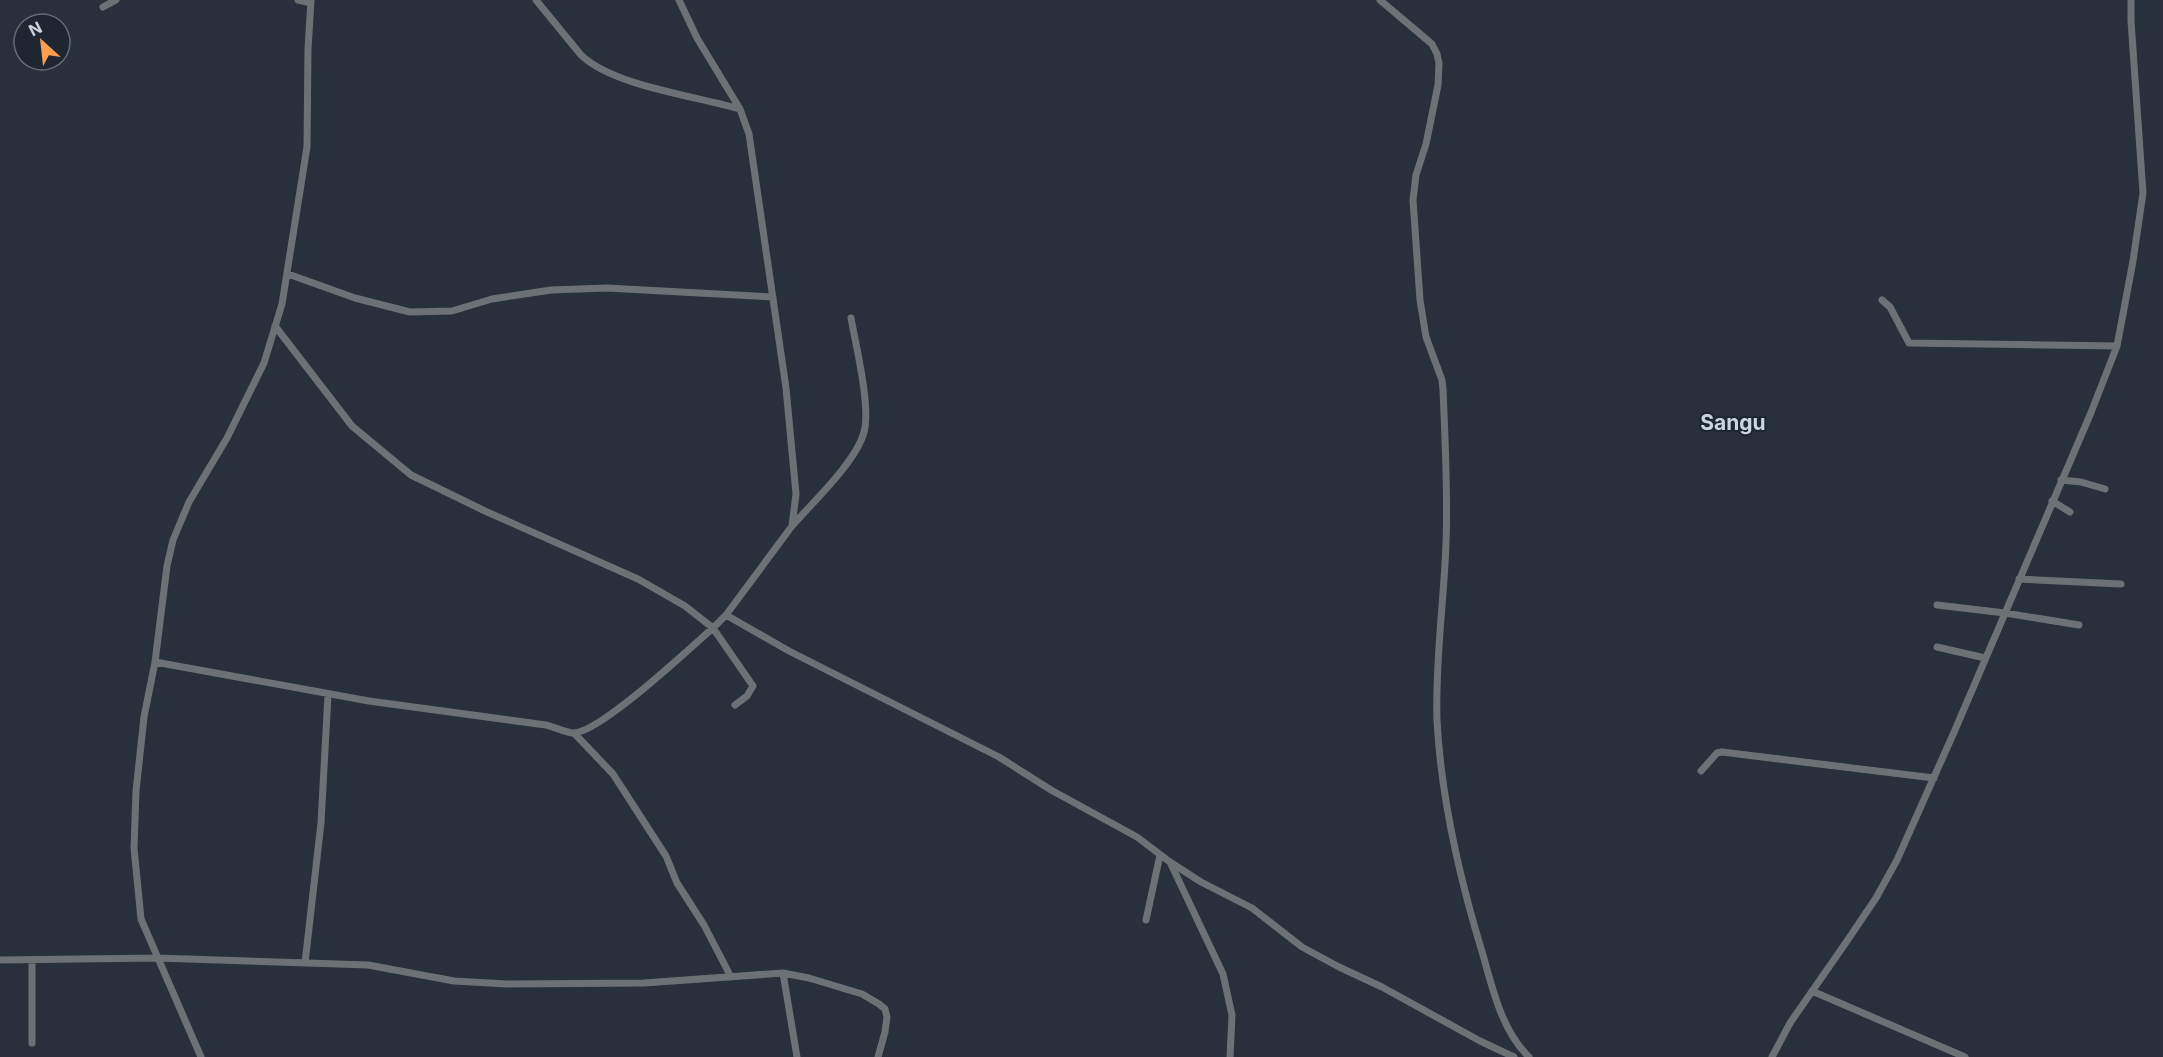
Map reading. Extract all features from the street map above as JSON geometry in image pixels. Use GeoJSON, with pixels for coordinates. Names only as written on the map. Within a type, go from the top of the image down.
{"type":"FeatureCollection","features":[{"type":"Feature","properties":{"kind":"street"},"geometry":{"type":"LineString","coordinates":[[103,7],[116,0]]}},
{"type":"Feature","properties":{"kind":"street"},"geometry":{"type":"LineString","coordinates":[[201,1057],[141,919],[134,848],[136,791],[144,717],[155,662],[167,566],[173,540],[189,502],[227,438],[264,363],[282,304],[307,147],[311,1],[298,0]]}},
{"type":"Feature","properties":{"kind":"street"},"geometry":{"type":"LineString","coordinates":[[536,0],[581,55],[604,71],[663,91],[740,109]]}},
{"type":"Feature","properties":{"kind":"street"},"geometry":{"type":"LineString","coordinates":[[679,0],[697,38],[740,109],[749,134],[786,388],[796,494],[792,526]]}},
{"type":"Feature","properties":{"kind":"street"},"geometry":{"type":"LineString","coordinates":[[1380,0],[1432,44],[1439,63],[1438,85],[1426,144],[1416,175],[1413,200],[1420,300],[1426,337],[1442,380],[1443,389],[1447,495],[1437,720],[1445,791],[1478,941],[1499,1008],[1514,1036],[1529,1057]]}},
{"type":"Feature","properties":{"kind":"street"},"geometry":{"type":"LineString","coordinates":[[1772,1057],[1779,1041],[1876,898],[1897,860],[2090,415],[2117,346],[2143,193],[2131,0]]}},
{"type":"Feature","properties":{"kind":"street"},"geometry":{"type":"LineString","coordinates":[[288,274],[356,298],[410,312],[452,311],[492,299],[551,290],[607,288],[773,297]]}},
{"type":"Feature","properties":{"kind":"street"},"geometry":{"type":"LineString","coordinates":[[1882,300],[1890,307],[1909,343],[2117,346]]}},
{"type":"Feature","properties":{"kind":"street"},"geometry":{"type":"LineString","coordinates":[[574,733],[595,725],[622,706],[726,615],[792,526],[856,451],[864,432],[866,419],[851,318]]}},
{"type":"Feature","properties":{"kind":"street"},"geometry":{"type":"LineString","coordinates":[[275,326],[352,426],[411,474],[485,512],[638,579],[685,606],[713,628],[753,686],[747,696],[735,705]]}},
{"type":"Feature","properties":{"kind":"street"},"geometry":{"type":"LineString","coordinates":[[2061,480],[2081,482],[2105,489]]}},
{"type":"Feature","properties":{"kind":"street"},"geometry":{"type":"LineString","coordinates":[[2052,501],[2070,512]]}},
{"type":"Feature","properties":{"kind":"street"},"geometry":{"type":"LineString","coordinates":[[2019,579],[2121,584]]}},
{"type":"Feature","properties":{"kind":"street"},"geometry":{"type":"LineString","coordinates":[[1937,605],[2079,625]]}},
{"type":"Feature","properties":{"kind":"street"},"geometry":{"type":"LineString","coordinates":[[726,615],[789,651],[999,757],[1051,790],[1137,837],[1201,882],[1252,908],[1302,947],[1514,1057]]}},
{"type":"Feature","properties":{"kind":"street"},"geometry":{"type":"LineString","coordinates":[[1937,647],[1985,658]]}},
{"type":"Feature","properties":{"kind":"street"},"geometry":{"type":"LineString","coordinates":[[155,662],[328,695],[546,725],[574,733],[613,774],[666,856],[677,883],[704,925],[731,977]]}},
{"type":"Feature","properties":{"kind":"street"},"geometry":{"type":"LineString","coordinates":[[305,963],[321,823],[328,695]]}},
{"type":"Feature","properties":{"kind":"street"},"geometry":{"type":"LineString","coordinates":[[1701,771],[1717,753],[1722,752],[1934,778]]}},
{"type":"Feature","properties":{"kind":"street"},"geometry":{"type":"LineString","coordinates":[[1146,920],[1160,855]]}},
{"type":"Feature","properties":{"kind":"street"},"geometry":{"type":"LineString","coordinates":[[1170,862],[1223,974],[1232,1015],[1233,1033],[1230,1057]]}},
{"type":"Feature","properties":{"kind":"street"},"geometry":{"type":"LineString","coordinates":[[0,960],[158,958],[368,965],[454,981],[507,984],[644,983],[783,973],[809,978],[862,994],[879,1004],[885,1010],[887,1017],[878,1057]]}},
{"type":"Feature","properties":{"kind":"street"},"geometry":{"type":"LineString","coordinates":[[32,960],[32,1043]]}},
{"type":"Feature","properties":{"kind":"street"},"geometry":{"type":"LineString","coordinates":[[783,973],[797,1057]]}},
{"type":"Feature","properties":{"kind":"street"},"geometry":{"type":"LineString","coordinates":[[1812,991],[1965,1057]]}},
{"type":"Feature","properties":{"kind":"district","name":"Sangu"},"geometry":{"type":"Point","coordinates":[1733,422]}}]}
